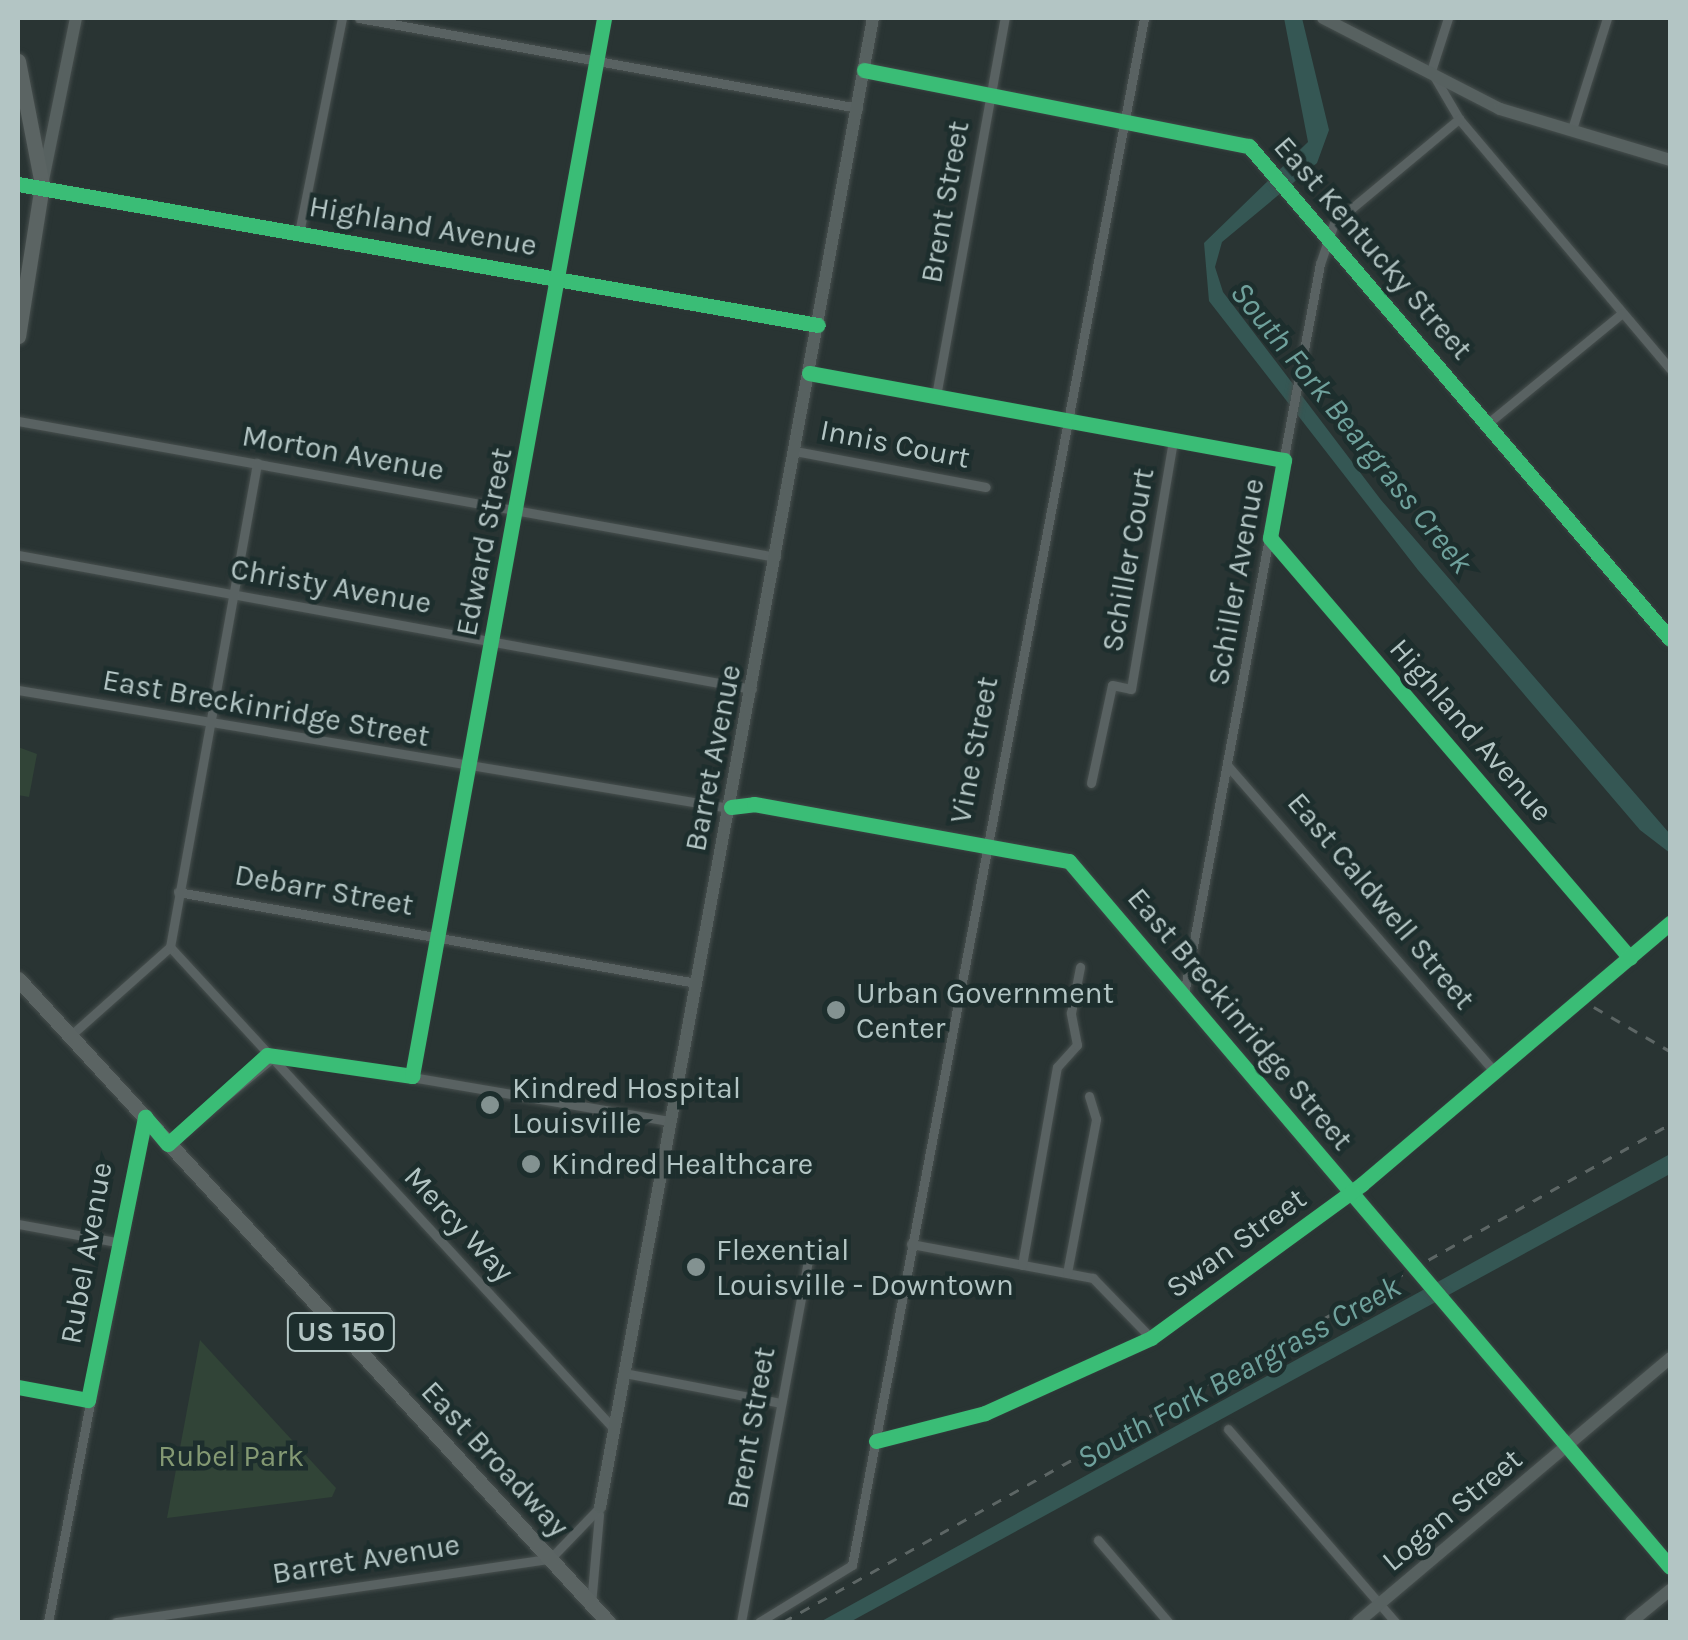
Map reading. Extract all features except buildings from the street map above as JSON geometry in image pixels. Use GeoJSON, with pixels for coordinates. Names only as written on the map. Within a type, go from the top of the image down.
{"type":"FeatureCollection","features":[{"type":"Feature","properties":{"kind":"main road"},"geometry":{"type":"LineString","coordinates":[[18,61],[41,179],[18,336]]}},
{"type":"Feature","properties":{"kind":"main road","name":"East Broadway"},"geometry":{"type":"LineString","coordinates":[[18,979],[608,1622]]}},
{"type":"Feature","properties":{"kind":"street"},"geometry":{"type":"LineString","coordinates":[[41,179],[76,18]]}},
{"type":"Feature","properties":{"kind":"street"},"geometry":{"type":"LineString","coordinates":[[299,233],[342,18]]}},
{"type":"Feature","properties":{"kind":"street"},"geometry":{"type":"LineString","coordinates":[[359,18],[858,108]]}},
{"type":"Feature","properties":{"kind":"street","name":"Edward Street"},"geometry":{"type":"LineString","coordinates":[[412,1076],[518,510],[604,18]]}},
{"type":"Feature","properties":{"kind":"street","name":"Barret Avenue"},"geometry":{"type":"LineString","coordinates":[[591,1604],[600,1507],[613,1428],[873,18]]}},
{"type":"Feature","properties":{"kind":"street","name":"Brent Street"},"geometry":{"type":"LineString","coordinates":[[936,396],[1005,18]]}},
{"type":"Feature","properties":{"kind":"street","name":"Vine Street"},"geometry":{"type":"LineString","coordinates":[[759,1622],[850,1570],[1119,117],[1131,105],[1144,18]]}},
{"type":"Feature","properties":{"kind":"street"},"geometry":{"type":"LineString","coordinates":[[1322,18],[1500,109],[1670,160]]}},
{"type":"Feature","properties":{"kind":"street"},"geometry":{"type":"LineString","coordinates":[[1448,18],[1431,71],[1459,118],[1670,369]]}},
{"type":"Feature","properties":{"kind":"street"},"geometry":{"type":"LineString","coordinates":[[1572,130],[1608,18]]}},
{"type":"Feature","properties":{"kind":"street","name":"East Kentucky Street"},"geometry":{"type":"LineString","coordinates":[[864,70],[1237,140],[1267,166],[1670,639]]}},
{"type":"Feature","properties":{"kind":"street","name":"Schiller Avenue"},"geometry":{"type":"LineString","coordinates":[[1184,994],[1300,372],[1329,238],[1334,223],[1459,118]]}},
{"type":"Feature","properties":{"kind":"street","name":"Highland Avenue"},"geometry":{"type":"LineString","coordinates":[[18,184],[41,179],[299,233],[818,325]]}},
{"type":"Feature","properties":{"kind":"street"},"geometry":{"type":"LineString","coordinates":[[1487,424],[1622,314]]}},
{"type":"Feature","properties":{"kind":"street"},"geometry":{"type":"LineString","coordinates":[[809,373],[1284,460]]}},
{"type":"Feature","properties":{"kind":"street","name":"Morton Avenue"},"geometry":{"type":"LineString","coordinates":[[18,422],[776,557]]}},
{"type":"Feature","properties":{"kind":"street","name":"Schiller Court"},"geometry":{"type":"LineString","coordinates":[[1091,783],[1112,686],[1131,688],[1174,440]]}},
{"type":"Feature","properties":{"kind":"street","name":"Innis Court"},"geometry":{"type":"LineString","coordinates":[[795,451],[986,487]]}},
{"type":"Feature","properties":{"kind":"street"},"geometry":{"type":"LineString","coordinates":[[70,1036],[170,947],[257,463]]}},
{"type":"Feature","properties":{"kind":"street","name":"Highland Avenue"},"geometry":{"type":"LineString","coordinates":[[1270,538],[1630,958]]}},
{"type":"Feature","properties":{"kind":"street","name":"Christy Avenue"},"geometry":{"type":"LineString","coordinates":[[18,555],[752,689]]}},
{"type":"Feature","properties":{"kind":"street","name":"East Breckinridge Street"},"geometry":{"type":"LineString","coordinates":[[18,690],[470,770],[730,807],[754,804],[1068,861],[1670,1567]]}},
{"type":"Feature","properties":{"kind":"street","name":"East Caldwell Street"},"geometry":{"type":"LineString","coordinates":[[1227,765],[1494,1072]]}},
{"type":"Feature","properties":{"kind":"street","name":"Debarr Street"},"geometry":{"type":"LineString","coordinates":[[178,892],[696,983]]}},
{"type":"Feature","properties":{"kind":"street","name":"Swan Street"},"geometry":{"type":"LineString","coordinates":[[876,1440],[985,1414],[1151,1338],[1351,1191],[1670,923]]}},
{"type":"Feature","properties":{"kind":"street","name":"Mercy Way"},"geometry":{"type":"LineString","coordinates":[[170,947],[613,1428]]}},
{"type":"Feature","properties":{"kind":"street"},"geometry":{"type":"LineString","coordinates":[[1022,1264],[1057,1067],[1077,1045],[1071,1014],[1080,967]]}},
{"type":"Feature","properties":{"kind":"street"},"geometry":{"type":"LineString","coordinates":[[168,1144],[267,1055],[670,1121]]}},
{"type":"Feature","properties":{"kind":"street"},"geometry":{"type":"LineString","coordinates":[[1066,1273],[1096,1119],[1089,1096]]}},
{"type":"Feature","properties":{"kind":"street","name":"Rubel Avenue"},"geometry":{"type":"LineString","coordinates":[[48,1622],[116,1242],[145,1117]]}},
{"type":"Feature","properties":{"kind":"street"},"geometry":{"type":"LineString","coordinates":[[18,1224],[116,1242]]}},
{"type":"Feature","properties":{"kind":"street","name":"Brent Street"},"geometry":{"type":"LineString","coordinates":[[742,1622],[811,1243]]}},
{"type":"Feature","properties":{"kind":"street"},"geometry":{"type":"LineString","coordinates":[[911,1244],[1107,1284],[1151,1338]]}},
{"type":"Feature","properties":{"kind":"street","name":"Logan Street"},"geometry":{"type":"LineString","coordinates":[[1358,1622],[1670,1358]]}},
{"type":"Feature","properties":{"kind":"street"},"geometry":{"type":"LineString","coordinates":[[624,1372],[782,1402]]}},
{"type":"Feature","properties":{"kind":"street"},"geometry":{"type":"LineString","coordinates":[[18,1387],[88,1400]]}},
{"type":"Feature","properties":{"kind":"street"},"geometry":{"type":"LineString","coordinates":[[1228,1429],[1395,1622]]}},
{"type":"Feature","properties":{"kind":"street"},"geometry":{"type":"LineString","coordinates":[[550,1559],[600,1507]]}},
{"type":"Feature","properties":{"kind":"street"},"geometry":{"type":"LineString","coordinates":[[1098,1540],[1168,1622]]}},
{"type":"Feature","properties":{"kind":"street","name":"Barret Avenue"},"geometry":{"type":"LineString","coordinates":[[116,1622],[550,1559]]}},
{"type":"Feature","properties":{"kind":"street"},"geometry":{"type":"LineString","coordinates":[[1631,1622],[1670,1590]]}},
{"type":"Feature","properties":{"kind":"green space"},"geometry":{"type":"Polygon","coordinates":[[[18,747],[37,754],[29,797],[18,795],[18,747]]]}},
{"type":"Feature","properties":{"kind":"green space","name":"Rubel Park"},"geometry":{"type":"Polygon","coordinates":[[[200,1340],[336,1488],[332,1497],[167,1518],[200,1340]]]}},
{"type":"Feature","properties":{"kind":"water","name":"South Fork Beargrass Creek"},"geometry":{"type":"Polygon","coordinates":[[[1284,18],[1302,18],[1329,130],[1317,163],[1222,242],[1215,267],[1223,292],[1381,500],[1670,834],[1670,853],[1640,830],[1418,570],[1209,301],[1204,243],[1308,142],[1284,18]]]}},
{"type":"Feature","properties":{"kind":"water","name":"South Fork Beargrass Creek"},"geometry":{"type":"Polygon","coordinates":[[[1670,1154],[1670,1174],[850,1622],[820,1622],[1670,1154]]]}},
{"type":"Feature","properties":{"kind":"railway"},"geometry":{"type":"LineString","coordinates":[[1594,1007],[1670,1051]]}},
{"type":"Feature","properties":{"kind":"railway"},"geometry":{"type":"LineString","coordinates":[[783,1622],[1670,1124]]}},
{"type":"Feature","properties":{"kind":"cycle path"},"geometry":{"type":"LineString","coordinates":[[18,1387],[88,1400],[145,1117],[168,1144],[267,1055],[412,1076],[604,18]]}},
{"type":"Feature","properties":{"kind":"cycle path"},"geometry":{"type":"LineString","coordinates":[[864,70],[1249,146],[1670,639]]}},
{"type":"Feature","properties":{"kind":"cycle path"},"geometry":{"type":"LineString","coordinates":[[18,184],[818,325]]}},
{"type":"Feature","properties":{"kind":"cycle path"},"geometry":{"type":"LineString","coordinates":[[809,373],[1284,460],[1270,538],[1630,958]]}},
{"type":"Feature","properties":{"kind":"cycle path"},"geometry":{"type":"LineString","coordinates":[[731,807],[754,804],[1069,861],[1670,1567]]}},
{"type":"Feature","properties":{"kind":"cycle path"},"geometry":{"type":"LineString","coordinates":[[876,1441],[985,1413],[1151,1338],[1362,1184],[1670,923]]}},
{"type":"Feature","properties":{"kind":"place","name":"Urban Government Center"},"geometry":{"type":"Point","coordinates":[836,1010]}},
{"type":"Feature","properties":{"kind":"place","name":"Kindred Hospital Louisville"},"geometry":{"type":"Point","coordinates":[490,1105]}},
{"type":"Feature","properties":{"kind":"place","name":"Kindred Healthcare"},"geometry":{"type":"Point","coordinates":[531,1164]}},
{"type":"Feature","properties":{"kind":"place","name":"Flexential Louisville - Downtown"},"geometry":{"type":"Point","coordinates":[696,1267]}}]}
